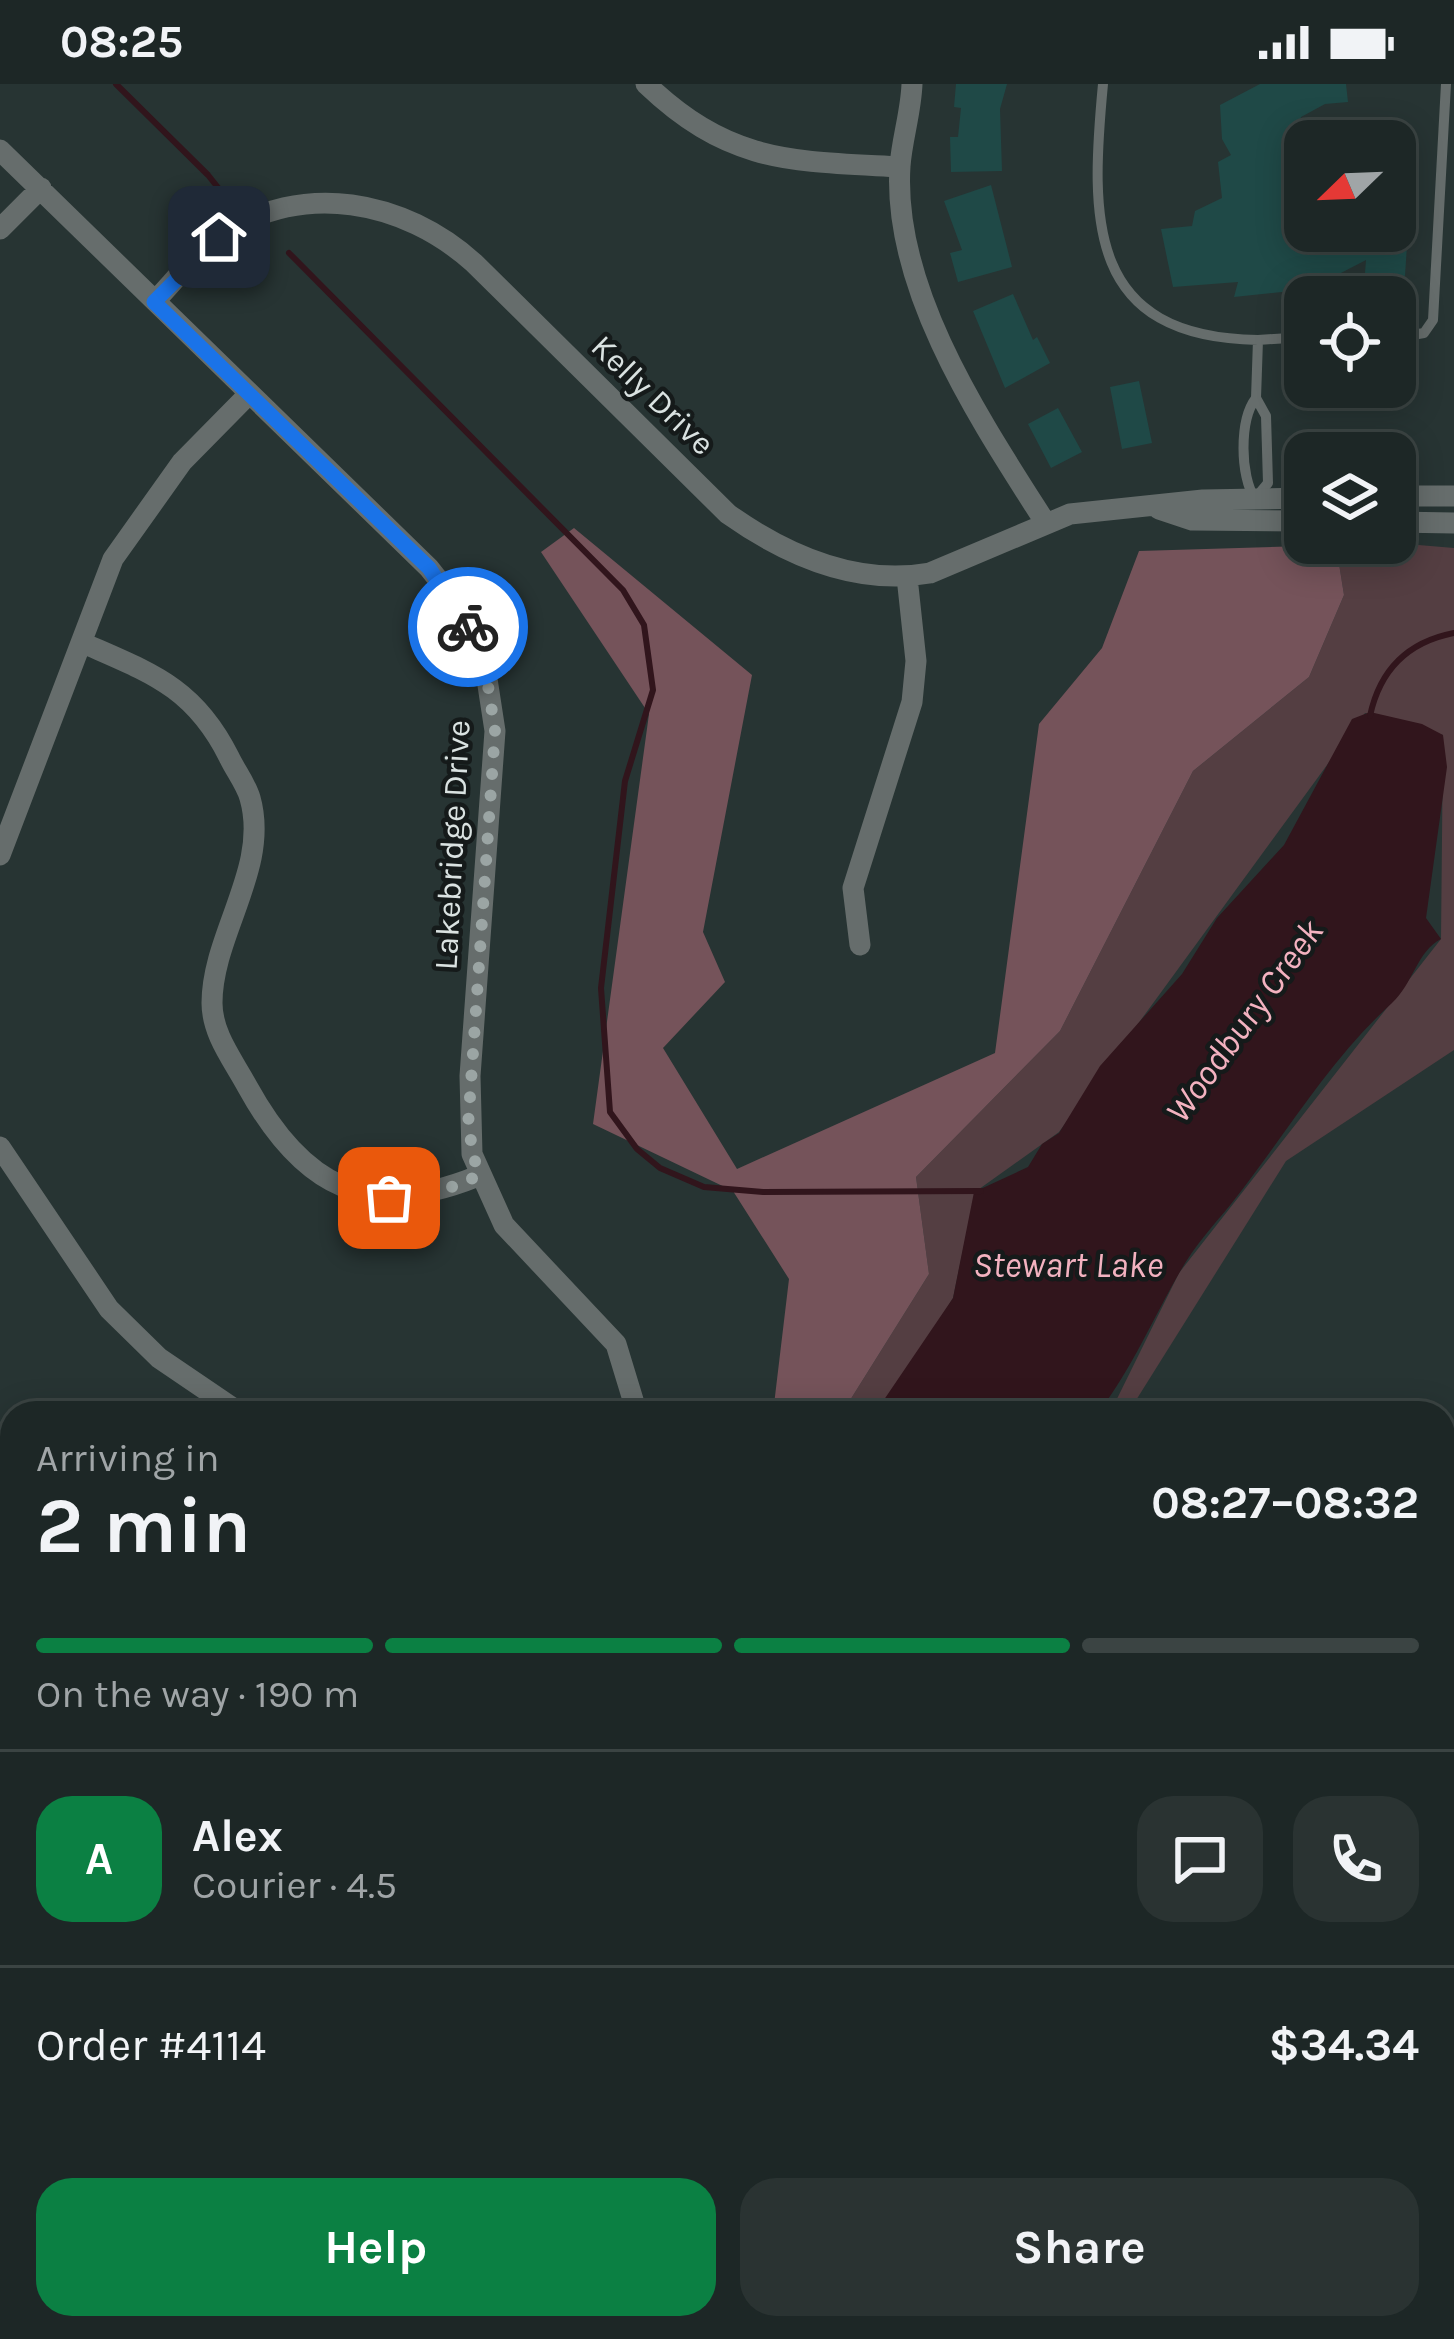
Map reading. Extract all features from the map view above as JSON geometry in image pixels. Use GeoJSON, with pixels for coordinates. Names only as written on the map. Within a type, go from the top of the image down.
{"type":"FeatureCollection","features":[{"type":"Feature","properties":{"kind":"street"},"geometry":{"type":"LineString","coordinates":[[646,84],[694,128],[731,144],[795,161],[900,167]]}},
{"type":"Feature","properties":{"kind":"street"},"geometry":{"type":"LineString","coordinates":[[912,84],[900,167],[915,266],[947,359],[1045,522]]}},
{"type":"Feature","properties":{"kind":"street","name":"Lakebridge Drive"},"geometry":{"type":"LineString","coordinates":[[0,150],[429,568],[455,601],[485,666],[492,694],[494,770],[468,1126],[478,1176],[504,1226],[616,1344],[633,1401]]}},
{"type":"Feature","properties":{"kind":"street"},"geometry":{"type":"LineString","coordinates":[[0,229],[41,188]]}},
{"type":"Feature","properties":{"kind":"street","name":"Kelly Drive"},"geometry":{"type":"LineString","coordinates":[[154,302],[219,237],[261,216],[334,201],[404,216],[448,240],[474,263],[728,514],[767,542],[848,572],[908,577],[974,556],[1070,514],[1152,507],[1255,510],[1284,516]]}},
{"type":"Feature","properties":{"kind":"street"},"geometry":{"type":"LineString","coordinates":[[0,855],[113,559],[143,510],[248,394]]}},
{"type":"Feature","properties":{"kind":"street"},"geometry":{"type":"LineString","coordinates":[[1416,496],[1454,496]]}},
{"type":"Feature","properties":{"kind":"street","name":"Kelly Drive"},"geometry":{"type":"LineString","coordinates":[[1255,510],[1284,503]]}},
{"type":"Feature","properties":{"kind":"street"},"geometry":{"type":"LineString","coordinates":[[1416,522],[1454,523]]}},
{"type":"Feature","properties":{"kind":"street"},"geometry":{"type":"LineString","coordinates":[[860,945],[854,888],[912,703],[916,661],[908,577]]}},
{"type":"Feature","properties":{"kind":"street"},"geometry":{"type":"LineString","coordinates":[[82,644],[185,694],[211,721],[250,798],[253,840],[247,875],[224,941],[212,1004],[216,1031],[277,1137],[308,1170],[344,1189],[389,1198],[432,1195],[478,1176]]}},
{"type":"Feature","properties":{"kind":"street"},"geometry":{"type":"LineString","coordinates":[[0,1147],[109,1309],[158,1358],[223,1401]]}},
{"type":"Feature","properties":{"kind":"lane"},"geometry":{"type":"LineString","coordinates":[[1103,84],[1101,223],[1107,263],[1122,290],[1172,326],[1220,339],[1284,339]]}},
{"type":"Feature","properties":{"kind":"lane"},"geometry":{"type":"LineString","coordinates":[[1416,334],[1424,333],[1433,320],[1446,84]]}},
{"type":"Feature","properties":{"kind":"lane"},"geometry":{"type":"LineString","coordinates":[[1255,510],[1268,483],[1266,416],[1256,398],[1258,340]]}},
{"type":"Feature","properties":{"kind":"lane"},"geometry":{"type":"LineString","coordinates":[[1255,510],[1246,485],[1246,466],[1247,410],[1256,398]]}},
{"type":"Feature","properties":{"kind":"shaded area"},"geometry":{"type":"Polygon","coordinates":[[[574,528],[752,675],[703,932],[725,982],[663,1048],[737,1169],[995,1053],[1039,724],[1102,648],[1139,551],[1284,547],[1284,564],[1339,564],[1344,595],[1309,677],[1193,771],[1060,1031],[916,1177],[929,1274],[850,1401],[774,1401],[789,1279],[733,1191],[593,1124],[649,714],[541,552],[574,528]]]}},
{"type":"Feature","properties":{"kind":"shaded area"},"geometry":{"type":"Polygon","coordinates":[[[1416,545],[1454,548],[1454,1050],[1286,1161],[1136,1401],[1116,1401],[1179,1273],[1441,939],[1443,735],[1365,713],[1059,1132],[975,1192],[953,1298],[891,1401],[850,1401],[929,1274],[916,1177],[1060,1031],[1193,771],[1309,677],[1344,595],[1339,564],[1416,564],[1416,545]]]}},
{"type":"Feature","properties":{"kind":"water","name":"Stewart Lake"},"geometry":{"type":"Polygon","coordinates":[[[1370,712],[1422,724],[1443,735],[1447,767],[1426,918],[1441,939],[1426,951],[1399,995],[1327,1074],[1192,1252],[1106,1401],[883,1401],[953,1298],[974,1192],[1028,1167],[1042,1144],[1059,1133],[1100,1066],[1182,974],[1217,918],[1284,845],[1352,719],[1370,712]]]}},
{"type":"Feature","properties":{"kind":"building"},"geometry":{"type":"Polygon","coordinates":[[[956,84],[1007,84],[1000,109],[1002,171],[951,172],[950,137],[958,137],[961,108],[954,107],[956,84]]]}},
{"type":"Feature","properties":{"kind":"building"},"geometry":{"type":"Polygon","coordinates":[[[1260,84],[1346,84],[1348,102],[1325,104],[1300,120],[1284,120],[1284,252],[1407,252],[1405,276],[1365,273],[1366,260],[1335,276],[1284,276],[1284,292],[1234,297],[1238,282],[1173,287],[1161,229],[1192,226],[1195,211],[1222,198],[1218,162],[1231,155],[1222,139],[1220,105],[1260,84]]]}},
{"type":"Feature","properties":{"kind":"building"},"geometry":{"type":"Polygon","coordinates":[[[991,185],[1012,267],[958,282],[950,253],[962,250],[944,201],[991,185]]]}},
{"type":"Feature","properties":{"kind":"building"},"geometry":{"type":"Polygon","coordinates":[[[1013,294],[1033,340],[1037,337],[1050,363],[1005,388],[973,311],[1013,294]]]}},
{"type":"Feature","properties":{"kind":"building"},"geometry":{"type":"Polygon","coordinates":[[[1139,381],[1152,443],[1122,449],[1110,387],[1139,381]]]}},
{"type":"Feature","properties":{"kind":"building"},"geometry":{"type":"Polygon","coordinates":[[[1058,408],[1082,452],[1051,468],[1028,424],[1058,408]]]}},
{"type":"Feature","properties":{"kind":"waterway"},"geometry":{"type":"LineString","coordinates":[[116,84],[208,175],[235,209]]}},
{"type":"Feature","properties":{"kind":"waterway"},"geometry":{"type":"LineString","coordinates":[[289,253],[623,590],[644,625],[653,690],[625,781],[601,988],[610,1112],[637,1149],[660,1168],[704,1187],[763,1192],[981,1191]]}},
{"type":"Feature","properties":{"kind":"waterway","name":"Woodbury Creek"},"geometry":{"type":"LineString","coordinates":[[1370,716],[1381,684],[1398,660],[1423,643],[1454,633]]}},
{"type":"Feature","properties":{"kind":"way so far"},"geometry":{"type":"LineString","coordinates":[[389,1198],[432,1195],[478,1176],[468,1126],[495,731],[485,666],[468,627]]}},
{"type":"Feature","properties":{"kind":"route"},"geometry":{"type":"LineString","coordinates":[[219,237],[154,302],[429,568],[468,627]]}}]}
